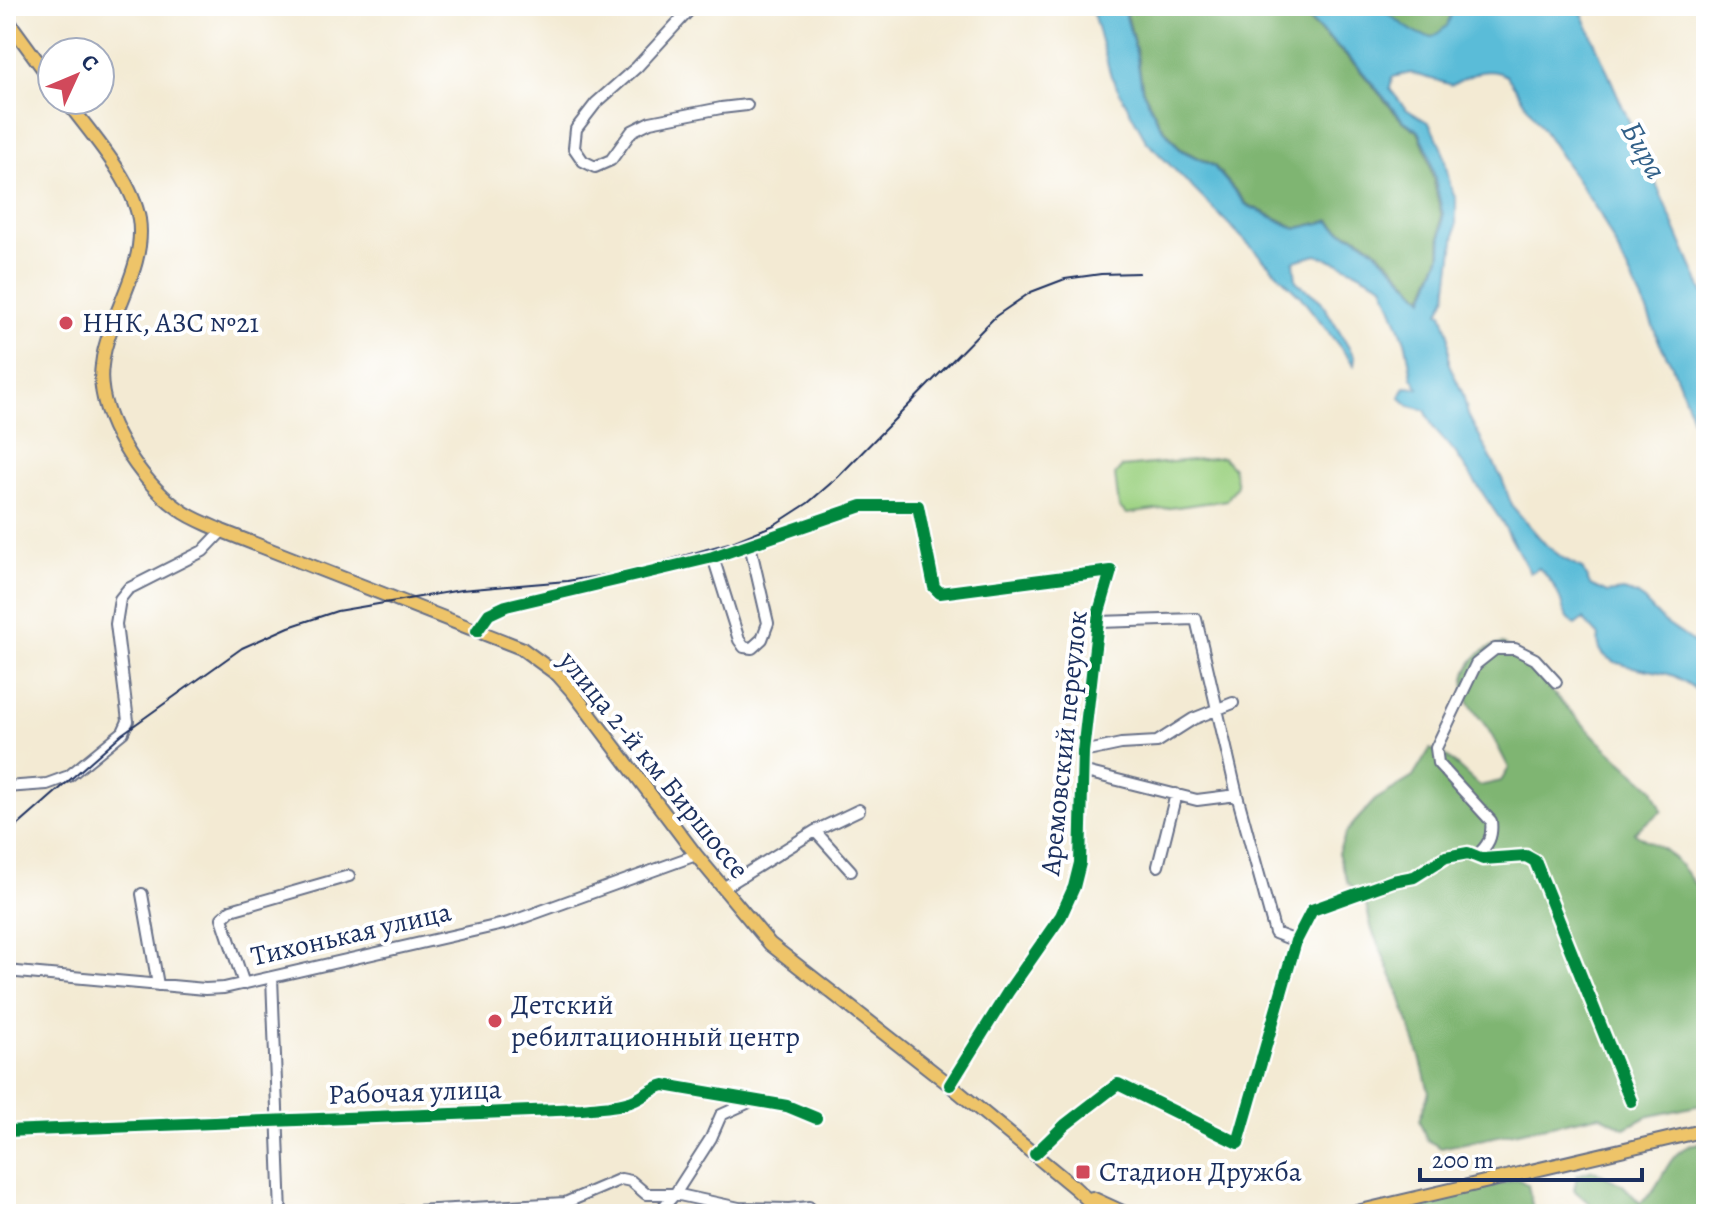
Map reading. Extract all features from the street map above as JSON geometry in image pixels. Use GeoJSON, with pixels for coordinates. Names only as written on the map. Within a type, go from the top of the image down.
{"type":"FeatureCollection","features":[{"type":"Feature","properties":{"kind":"main road"},"geometry":{"type":"LineString","coordinates":[[6,18],[36,59]]}},
{"type":"Feature","properties":{"kind":"main road","name":"улица 2-й км Биршоссе"},"geometry":{"type":"LineString","coordinates":[[78,116],[115,167],[138,215],[139,249],[101,367],[107,413],[133,461],[154,489],[181,511],[222,531],[521,648],[558,675],[696,855],[770,944],[1075,1188]]}},
{"type":"Feature","properties":{"kind":"main road"},"geometry":{"type":"LineString","coordinates":[[1348,1214],[1706,1130]]}},
{"type":"Feature","properties":{"kind":"main road"},"geometry":{"type":"LineString","coordinates":[[1075,1188],[1103,1214]]}},
{"type":"Feature","properties":{"kind":"main road"},"geometry":{"type":"LineString","coordinates":[[1075,1188],[1127,1214]]}},
{"type":"Feature","properties":{"kind":"street"},"geometry":{"type":"LineString","coordinates":[[693,6],[637,67],[596,103],[576,129],[574,148],[583,161],[595,167],[611,160],[632,131],[650,122],[747,105]]}},
{"type":"Feature","properties":{"kind":"street","name":"Аремовский переулок"},"geometry":{"type":"LineString","coordinates":[[477,631],[489,614],[506,606],[713,557],[862,506],[914,504],[921,512],[934,587],[940,593],[1111,571],[1098,622],[1083,752],[1080,863],[1074,887],[1061,916],[1008,992],[950,1085]]}},
{"type":"Feature","properties":{"kind":"street"},"geometry":{"type":"LineString","coordinates":[[6,787],[47,784],[69,776],[123,732],[128,721],[116,624],[120,599],[128,589],[203,551],[222,531]]}},
{"type":"Feature","properties":{"kind":"street"},"geometry":{"type":"LineString","coordinates":[[713,557],[736,634],[744,647],[752,648],[762,639],[768,623],[750,545]]}},
{"type":"Feature","properties":{"kind":"street"},"geometry":{"type":"LineString","coordinates":[[1098,622],[1196,619],[1237,795],[1275,933],[1296,941]]}},
{"type":"Feature","properties":{"kind":"street"},"geometry":{"type":"LineString","coordinates":[[1476,856],[1485,849],[1493,833],[1491,821],[1438,763],[1436,748],[1476,664],[1495,649],[1515,649],[1535,659],[1556,682]]}},
{"type":"Feature","properties":{"kind":"street","name":"Аремовский переулок"},"geometry":{"type":"LineString","coordinates":[[1083,752],[1121,744],[1157,742],[1193,719],[1233,703]]}},
{"type":"Feature","properties":{"kind":"street","name":"Аремовский переулок"},"geometry":{"type":"LineString","coordinates":[[1082,771],[1197,800],[1237,795]]}},
{"type":"Feature","properties":{"kind":"street"},"geometry":{"type":"LineString","coordinates":[[1158,866],[1176,794]]}},
{"type":"Feature","properties":{"kind":"street"},"geometry":{"type":"LineString","coordinates":[[723,888],[815,831],[859,810]]}},
{"type":"Feature","properties":{"kind":"street"},"geometry":{"type":"LineString","coordinates":[[815,831],[851,871]]}},
{"type":"Feature","properties":{"kind":"street"},"geometry":{"type":"LineString","coordinates":[[1035,1154],[1077,1115],[1118,1084],[1238,1143],[1296,941],[1312,910],[1393,881],[1414,877],[1446,857],[1468,853],[1483,859],[1526,856],[1535,861],[1631,1101]]}},
{"type":"Feature","properties":{"kind":"street","name":"Тихонькая улица"},"geometry":{"type":"LineString","coordinates":[[6,971],[205,989],[244,984],[508,923],[696,855]]}},
{"type":"Feature","properties":{"kind":"street"},"geometry":{"type":"LineString","coordinates":[[244,984],[222,918],[224,914],[349,876]]}},
{"type":"Feature","properties":{"kind":"street"},"geometry":{"type":"LineString","coordinates":[[142,894],[158,985]]}},
{"type":"Feature","properties":{"kind":"street"},"geometry":{"type":"LineString","coordinates":[[272,977],[281,1214]]}},
{"type":"Feature","properties":{"kind":"street","name":"Рабочая улица"},"geometry":{"type":"LineString","coordinates":[[6,1131],[582,1109],[628,1102],[664,1085],[787,1106],[816,1118]]}},
{"type":"Feature","properties":{"kind":"street"},"geometry":{"type":"LineString","coordinates":[[657,1214],[675,1194],[711,1138],[721,1115],[756,1100]]}},
{"type":"Feature","properties":{"kind":"street"},"geometry":{"type":"LineString","coordinates":[[360,1214],[565,1203],[621,1179],[631,1181],[646,1194],[675,1194],[739,1208],[809,1207]]}},
{"type":"Feature","properties":{"kind":"green space"},"geometry":{"type":"Polygon","coordinates":[[[1125,6],[1294,6],[1356,66],[1401,120],[1418,132],[1427,153],[1441,214],[1440,256],[1423,297],[1362,239],[1341,230],[1330,220],[1297,228],[1247,204],[1214,165],[1181,149],[1160,123],[1143,90],[1125,6]]]}},
{"type":"Feature","properties":{"kind":"green space"},"geometry":{"type":"Polygon","coordinates":[[[1376,6],[1466,6],[1452,13],[1447,26],[1434,37],[1410,30],[1376,6]]]}},
{"type":"Feature","properties":{"kind":"green space"},"geometry":{"type":"Polygon","coordinates":[[[1223,457],[1233,468],[1237,485],[1227,500],[1127,514],[1119,507],[1115,475],[1122,467],[1223,457]]]}},
{"type":"Feature","properties":{"kind":"green space"},"geometry":{"type":"Polygon","coordinates":[[[1503,644],[1599,741],[1653,789],[1662,811],[1634,832],[1673,857],[1706,897],[1706,1104],[1646,1117],[1625,1128],[1600,1115],[1441,1148],[1427,1140],[1419,1120],[1429,1092],[1420,1057],[1398,990],[1372,930],[1365,900],[1348,883],[1338,853],[1354,823],[1375,800],[1413,777],[1430,749],[1445,755],[1479,786],[1501,781],[1509,768],[1467,698],[1465,679],[1478,656],[1503,644]]]}},
{"type":"Feature","properties":{"kind":"green space"},"geometry":{"type":"Polygon","coordinates":[[[1706,1142],[1706,1214],[1602,1214],[1574,1190],[1577,1175],[1593,1170],[1623,1185],[1640,1203],[1656,1186],[1673,1158],[1691,1145],[1706,1142]]]}},
{"type":"Feature","properties":{"kind":"green space"},"geometry":{"type":"Polygon","coordinates":[[[1518,1179],[1528,1185],[1534,1214],[1385,1214],[1518,1179]]]}},
{"type":"Feature","properties":{"kind":"water"},"geometry":{"type":"Polygon","coordinates":[[[1091,6],[1123,6],[1142,90],[1159,124],[1180,150],[1213,166],[1246,205],[1296,229],[1329,221],[1362,241],[1424,299],[1441,256],[1443,214],[1429,152],[1419,131],[1402,119],[1357,65],[1296,6],[1373,6],[1407,28],[1433,37],[1447,26],[1452,13],[1466,6],[1579,6],[1706,299],[1706,468],[1688,406],[1671,363],[1601,216],[1507,76],[1485,71],[1452,85],[1411,73],[1392,77],[1390,89],[1406,109],[1429,123],[1442,147],[1456,200],[1447,295],[1439,312],[1449,334],[1449,364],[1463,394],[1468,415],[1502,479],[1512,506],[1546,545],[1582,568],[1590,585],[1607,593],[1623,591],[1638,595],[1664,622],[1706,651],[1706,698],[1674,676],[1626,665],[1605,656],[1599,647],[1599,636],[1583,619],[1575,625],[1564,611],[1548,577],[1539,568],[1530,573],[1502,522],[1455,452],[1434,429],[1425,410],[1410,406],[1400,397],[1405,387],[1419,388],[1412,377],[1406,344],[1383,285],[1317,255],[1294,261],[1296,281],[1321,301],[1355,358],[1354,365],[1300,296],[1147,142],[1111,76],[1091,6]]]}},
{"type":"Feature","properties":{"kind":"railway"},"geometry":{"type":"LineString","coordinates":[[6,836],[122,734],[242,648],[289,627],[337,611],[461,590],[567,581],[630,571],[732,542],[774,525],[808,503],[838,477],[996,316],[1031,292],[1065,279],[1139,273]]}},
{"type":"Feature","properties":{"kind":"cycle path"},"geometry":{"type":"LineString","coordinates":[[477,631],[489,614],[506,606],[713,557],[862,506],[918,506],[934,587],[940,593],[1111,571],[1099,612],[1083,752],[1080,863],[1074,887],[1061,916],[1008,992],[950,1085]]}},
{"type":"Feature","properties":{"kind":"cycle path"},"geometry":{"type":"LineString","coordinates":[[1035,1154],[1065,1125],[1118,1084],[1238,1143],[1296,941],[1312,910],[1393,881],[1414,877],[1446,857],[1468,853],[1483,859],[1526,856],[1535,861],[1631,1101]]}},
{"type":"Feature","properties":{"kind":"cycle path"},"geometry":{"type":"LineString","coordinates":[[6,1131],[582,1109],[629,1102],[664,1085],[787,1106],[816,1118]]}},
{"type":"Feature","properties":{"kind":"place","name":"ННК, АЗС №21"},"geometry":{"type":"Point","coordinates":[66,323]}},
{"type":"Feature","properties":{"kind":"place","name":"Детский ребилтационный центр"},"geometry":{"type":"Point","coordinates":[495,1021]}},
{"type":"Feature","properties":{"kind":"place","name":"Стадион Дружба"},"geometry":{"type":"Point","coordinates":[1083,1172]}},
{"type":"Feature","properties":{"kind":"water label","name":"Бира"},"geometry":{"type":"Point","coordinates":[1644,150]}}]}
